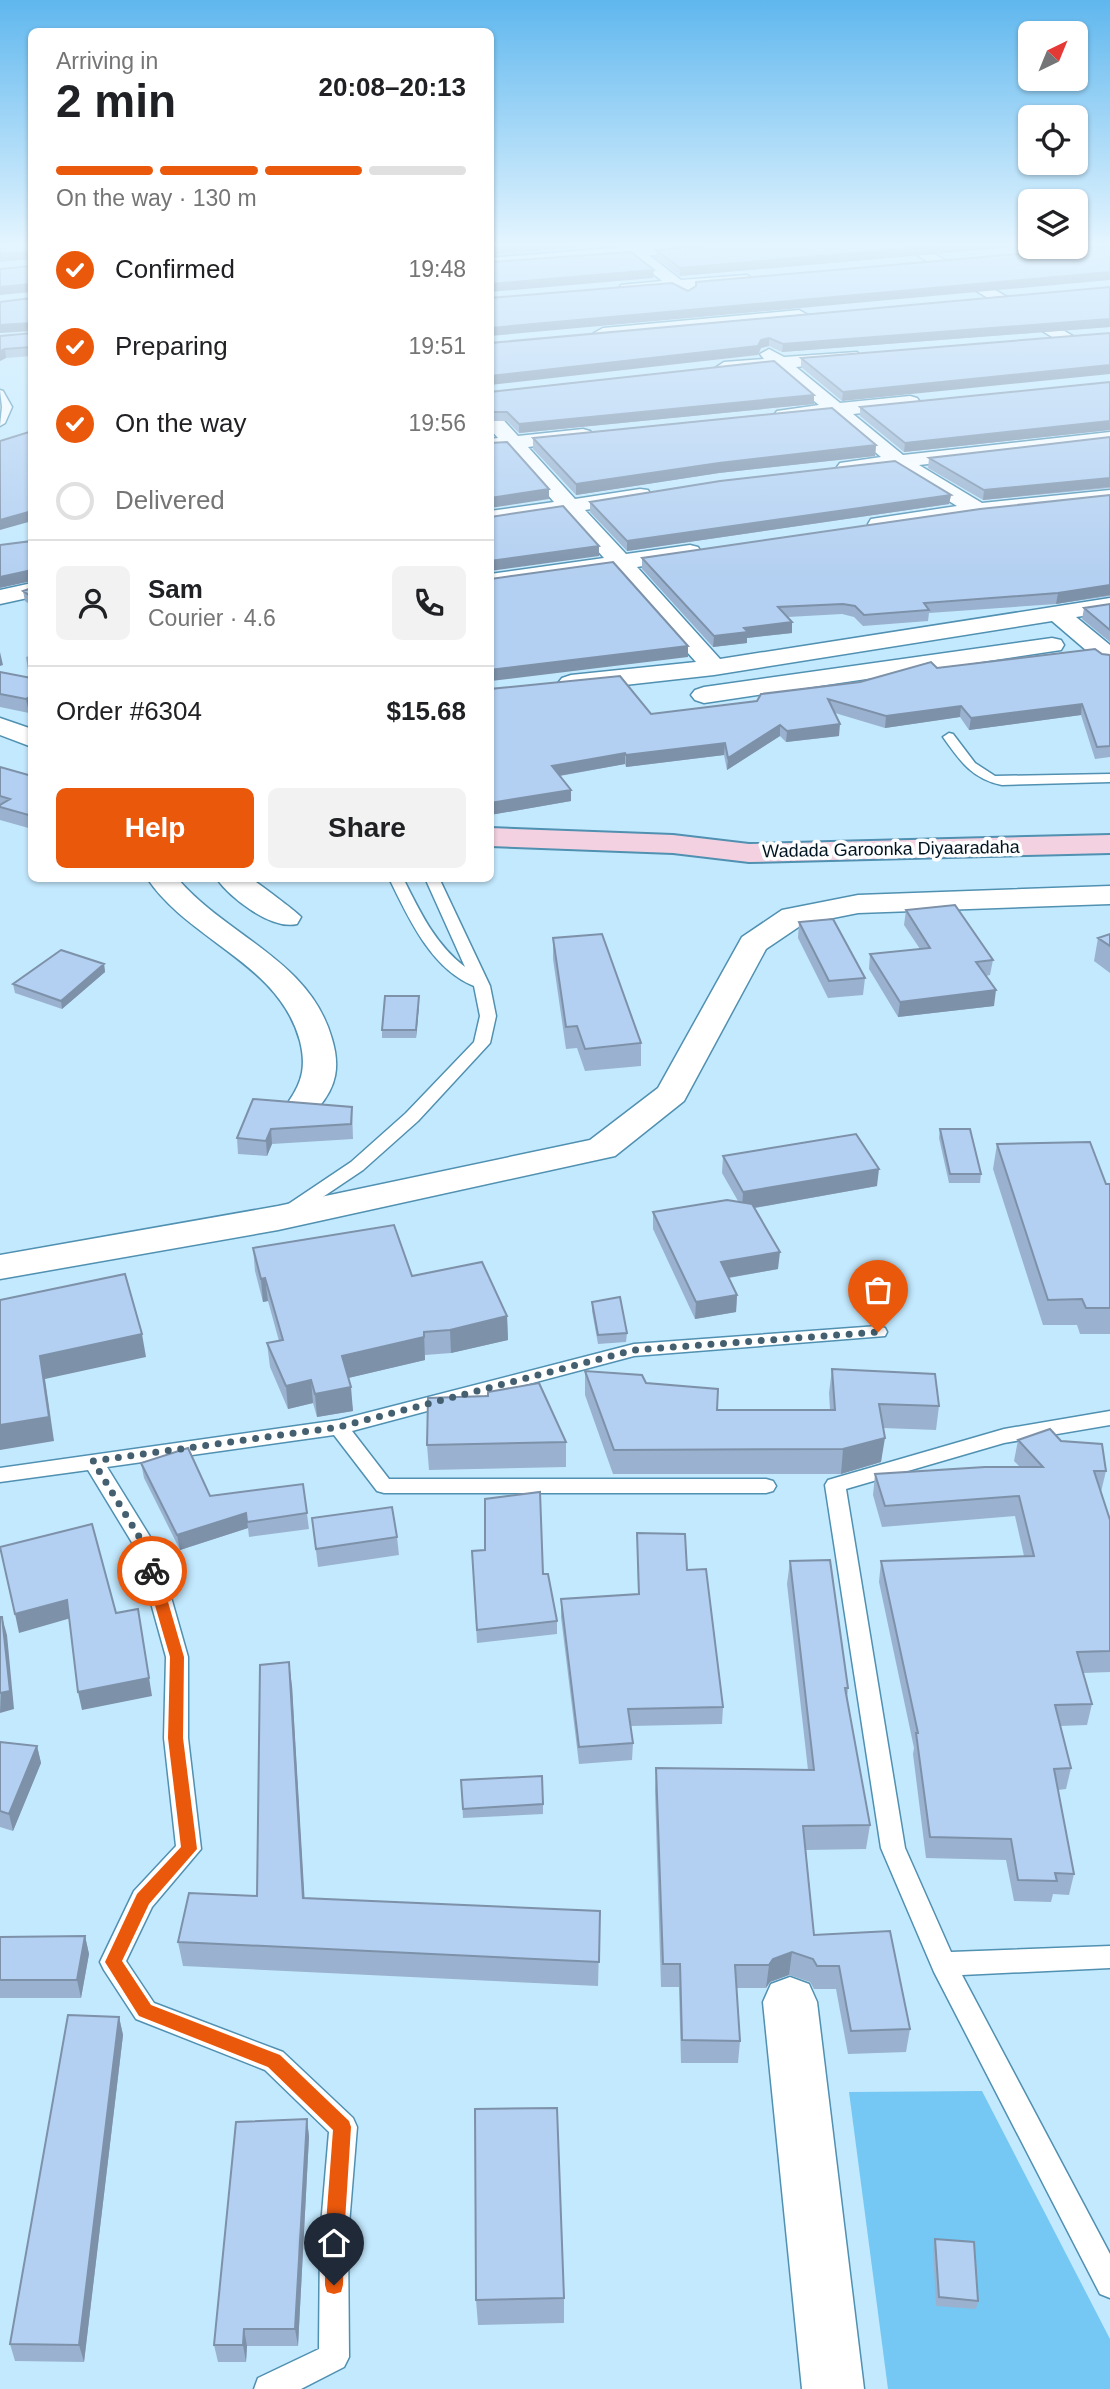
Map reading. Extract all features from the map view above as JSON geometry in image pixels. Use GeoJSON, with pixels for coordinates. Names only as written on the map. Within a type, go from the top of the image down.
{"type":"FeatureCollection","features":[{"type":"Feature","properties":{"kind":"main road","name":"Wadada Garoonka Diyaaradaha"},"geometry":{"type":"LineString","coordinates":[[673,844],[758,836],[1110,827]]}},
{"type":"Feature","properties":{"kind":"main road","name":"Wadada Garoonka Diyaaradaha"},"geometry":{"type":"LineString","coordinates":[[494,836],[673,844],[748,853],[1110,844]]}},
{"type":"Feature","properties":{"kind":"street"},"geometry":{"type":"LineString","coordinates":[[774,357],[898,461],[978,510]]}},
{"type":"Feature","properties":{"kind":"street"},"geometry":{"type":"LineString","coordinates":[[711,369],[833,357]]}},
{"type":"Feature","properties":{"kind":"street"},"geometry":{"type":"LineString","coordinates":[[770,416],[933,400]]}},
{"type":"Feature","properties":{"kind":"street"},"geometry":{"type":"LineString","coordinates":[[494,426],[501,444],[572,506],[714,667]]}},
{"type":"Feature","properties":{"kind":"street"},"geometry":{"type":"LineString","coordinates":[[501,444],[607,433]]}},
{"type":"Feature","properties":{"kind":"street"},"geometry":{"type":"LineString","coordinates":[[829,469],[1110,438]]}},
{"type":"Feature","properties":{"kind":"street"},"geometry":{"type":"LineString","coordinates":[[494,517],[665,491]]}},
{"type":"Feature","properties":{"kind":"street"},"geometry":{"type":"LineString","coordinates":[[855,528],[978,510],[1110,496]]}},
{"type":"Feature","properties":{"kind":"street"},"geometry":{"type":"LineString","coordinates":[[494,580],[717,548]]}},
{"type":"Feature","properties":{"kind":"street"},"geometry":{"type":"LineString","coordinates":[[0,597],[28,591]]}},
{"type":"Feature","properties":{"kind":"street"},"geometry":{"type":"LineString","coordinates":[[543,686],[714,667],[1110,605]]}},
{"type":"Feature","properties":{"kind":"street"},"geometry":{"type":"LineString","coordinates":[[1055,612],[1110,658]]}},
{"type":"Feature","properties":{"kind":"street"},"geometry":{"type":"LineString","coordinates":[[950,629],[979,656]]}},
{"type":"Feature","properties":{"kind":"street"},"geometry":{"type":"LineString","coordinates":[[704,695],[1052,645]]}},
{"type":"Feature","properties":{"kind":"street"},"geometry":{"type":"LineString","coordinates":[[0,726],[28,737]]}},
{"type":"Feature","properties":{"kind":"street"},"geometry":{"type":"LineString","coordinates":[[164,882],[168,889],[211,925],[271,969],[304,1006],[318,1045],[321,1070],[315,1091],[306,1101]]}},
{"type":"Feature","properties":{"kind":"street"},"geometry":{"type":"LineString","coordinates":[[236,882],[256,899],[286,917]]}},
{"type":"Feature","properties":{"kind":"street"},"geometry":{"type":"LineString","coordinates":[[0,1266],[278,1218],[602,1148],[672,1094],[753,944],[793,917],[858,904],[1110,895]]}},
{"type":"Feature","properties":{"kind":"street"},"geometry":{"type":"LineString","coordinates":[[790,2002],[833,2389]]}},
{"type":"Feature","properties":{"kind":"lane"},"geometry":{"type":"LineString","coordinates":[[0,393],[7,407],[0,423]]}},
{"type":"Feature","properties":{"kind":"lane"},"geometry":{"type":"LineString","coordinates":[[950,737],[977,774],[986,779],[1002,781],[1110,778]]}},
{"type":"Feature","properties":{"kind":"lane"},"geometry":{"type":"LineString","coordinates":[[398,882],[418,922],[442,956],[482,986]]}},
{"type":"Feature","properties":{"kind":"lane"},"geometry":{"type":"LineString","coordinates":[[278,1218],[357,1166],[412,1117],[482,1043],[488,1016],[482,986],[434,882]]}},
{"type":"Feature","properties":{"kind":"lane"},"geometry":{"type":"LineString","coordinates":[[0,1475],[339,1427],[634,1350],[878,1332]]}},
{"type":"Feature","properties":{"kind":"lane"},"geometry":{"type":"LineString","coordinates":[[1110,1418],[1004,1436],[835,1485],[893,1848],[943,1964],[1110,2284]]}},
{"type":"Feature","properties":{"kind":"lane"},"geometry":{"type":"LineString","coordinates":[[339,1427],[353,1449],[384,1486],[766,1486]]}},
{"type":"Feature","properties":{"kind":"lane"},"geometry":{"type":"LineString","coordinates":[[93,1461],[146,1548],[177,1657],[176,1738],[189,1849],[143,1899],[113,1962],[145,2011],[274,2061],[342,2127],[334,2237],[334,2357],[269,2389]]}},
{"type":"Feature","properties":{"kind":"lane"},"geometry":{"type":"LineString","coordinates":[[943,1964],[1110,1957]]}},
{"type":"Feature","properties":{"kind":"shaded area"},"geometry":{"type":"Polygon","coordinates":[[[982,2091],[1110,2339],[1110,2389],[888,2389],[849,2092],[982,2091]]]}},
{"type":"Feature","properties":{"kind":"building"},"geometry":{"type":"Polygon","coordinates":[[[494,357],[655,357],[494,376],[494,357]]]}},
{"type":"Feature","properties":{"kind":"building"},"geometry":{"type":"Polygon","coordinates":[[[1110,357],[1110,365],[843,392],[801,358],[1110,357]]]}},
{"type":"Feature","properties":{"kind":"building"},"geometry":{"type":"Polygon","coordinates":[[[774,361],[814,395],[519,424],[507,412],[494,412],[494,392],[774,361]]]}},
{"type":"Feature","properties":{"kind":"building"},"geometry":{"type":"Polygon","coordinates":[[[1110,382],[1110,421],[905,443],[860,407],[1110,382]]]}},
{"type":"Feature","properties":{"kind":"building"},"geometry":{"type":"Polygon","coordinates":[[[832,408],[876,445],[719,463],[576,484],[533,438],[832,408]]]}},
{"type":"Feature","properties":{"kind":"building"},"geometry":{"type":"Polygon","coordinates":[[[28,432],[28,512],[0,520],[0,441],[28,432]]]}},
{"type":"Feature","properties":{"kind":"building"},"geometry":{"type":"Polygon","coordinates":[[[1110,437],[1110,478],[984,490],[929,458],[1110,437]]]}},
{"type":"Feature","properties":{"kind":"building"},"geometry":{"type":"Polygon","coordinates":[[[507,442],[549,489],[494,497],[494,443],[507,442]]]}},
{"type":"Feature","properties":{"kind":"building"},"geometry":{"type":"Polygon","coordinates":[[[895,461],[951,495],[627,541],[590,502],[720,481],[895,461]]]}},
{"type":"Feature","properties":{"kind":"building"},"geometry":{"type":"Polygon","coordinates":[[[1110,495],[1110,585],[1058,593],[924,603],[929,610],[864,615],[855,606],[843,604],[778,607],[792,622],[744,628],[748,632],[714,636],[642,558],[980,509],[1110,495]]]}},
{"type":"Feature","properties":{"kind":"building"},"geometry":{"type":"Polygon","coordinates":[[[563,506],[599,546],[494,560],[494,516],[563,506]]]}},
{"type":"Feature","properties":{"kind":"building"},"geometry":{"type":"Polygon","coordinates":[[[28,542],[28,571],[0,577],[0,545],[28,542]]]}},
{"type":"Feature","properties":{"kind":"building"},"geometry":{"type":"Polygon","coordinates":[[[613,562],[688,646],[494,670],[494,578],[613,562]]]}},
{"type":"Feature","properties":{"kind":"building"},"geometry":{"type":"Polygon","coordinates":[[[1110,604],[1110,630],[1084,608],[1110,604]]]}},
{"type":"Feature","properties":{"kind":"building"},"geometry":{"type":"Polygon","coordinates":[[[1095,649],[1110,655],[1110,746],[1097,747],[1082,704],[971,718],[961,706],[886,716],[828,699],[840,724],[787,731],[780,725],[728,758],[725,743],[625,753],[552,766],[571,790],[494,802],[494,689],[620,676],[651,714],[757,701],[761,694],[860,682],[931,662],[937,668],[1095,649]]]}},
{"type":"Feature","properties":{"kind":"building"},"geometry":{"type":"Polygon","coordinates":[[[0,672],[28,677],[26,699],[0,694],[0,672]]]}},
{"type":"Feature","properties":{"kind":"building"},"geometry":{"type":"Polygon","coordinates":[[[0,767],[28,775],[28,815],[0,807],[10,799],[0,796],[0,767]]]}},
{"type":"Feature","properties":{"kind":"building"},"geometry":{"type":"Polygon","coordinates":[[[955,905],[993,960],[976,962],[996,990],[900,1002],[870,954],[930,948],[906,910],[955,905]]]}},
{"type":"Feature","properties":{"kind":"building"},"geometry":{"type":"Polygon","coordinates":[[[833,919],[865,978],[829,981],[799,922],[833,919]]]}},
{"type":"Feature","properties":{"kind":"building"},"geometry":{"type":"Polygon","coordinates":[[[602,934],[641,1043],[585,1049],[577,1026],[566,1027],[553,938],[602,934]]]}},
{"type":"Feature","properties":{"kind":"building"},"geometry":{"type":"Polygon","coordinates":[[[1110,934],[1110,946],[1098,938],[1110,934]]]}},
{"type":"Feature","properties":{"kind":"building"},"geometry":{"type":"Polygon","coordinates":[[[61,950],[104,964],[61,1001],[13,984],[61,950]]]}},
{"type":"Feature","properties":{"kind":"building"},"geometry":{"type":"Polygon","coordinates":[[[385,996],[419,996],[416,1030],[382,1030],[385,996]]]}},
{"type":"Feature","properties":{"kind":"building"},"geometry":{"type":"Polygon","coordinates":[[[253,1099],[352,1107],[351,1124],[271,1129],[266,1141],[237,1138],[253,1099]]]}},
{"type":"Feature","properties":{"kind":"building"},"geometry":{"type":"Polygon","coordinates":[[[940,1129],[970,1129],[981,1174],[950,1174],[940,1129]]]}},
{"type":"Feature","properties":{"kind":"building"},"geometry":{"type":"Polygon","coordinates":[[[856,1134],[879,1169],[743,1192],[723,1156],[856,1134]]]}},
{"type":"Feature","properties":{"kind":"building"},"geometry":{"type":"Polygon","coordinates":[[[1090,1142],[1106,1184],[1110,1184],[1110,1308],[1086,1308],[1082,1299],[1048,1300],[997,1144],[1090,1142]]]}},
{"type":"Feature","properties":{"kind":"building"},"geometry":{"type":"Polygon","coordinates":[[[727,1200],[752,1204],[780,1252],[721,1262],[737,1295],[696,1302],[653,1212],[727,1200]]]}},
{"type":"Feature","properties":{"kind":"building"},"geometry":{"type":"Polygon","coordinates":[[[394,1225],[412,1276],[482,1262],[507,1316],[450,1330],[424,1332],[424,1337],[342,1356],[351,1387],[315,1394],[311,1380],[286,1386],[267,1343],[283,1340],[265,1278],[261,1279],[253,1248],[394,1225]]]}},
{"type":"Feature","properties":{"kind":"building"},"geometry":{"type":"Polygon","coordinates":[[[125,1274],[142,1334],[40,1356],[49,1417],[0,1425],[0,1300],[125,1274]]]}},
{"type":"Feature","properties":{"kind":"building"},"geometry":{"type":"Polygon","coordinates":[[[620,1297],[627,1333],[598,1335],[592,1302],[620,1297]]]}},
{"type":"Feature","properties":{"kind":"building"},"geometry":{"type":"Polygon","coordinates":[[[832,1369],[935,1374],[939,1406],[879,1404],[885,1438],[843,1449],[614,1450],[585,1371],[642,1375],[646,1383],[718,1389],[717,1410],[835,1410],[832,1369]]]}},
{"type":"Feature","properties":{"kind":"building"},"geometry":{"type":"Polygon","coordinates":[[[539,1383],[566,1442],[427,1445],[428,1398],[488,1396],[488,1392],[539,1383]]]}},
{"type":"Feature","properties":{"kind":"building"},"geometry":{"type":"Polygon","coordinates":[[[1050,1429],[1061,1441],[1102,1444],[1106,1471],[1094,1471],[1110,1520],[1110,1651],[1077,1652],[1092,1704],[1055,1705],[1071,1768],[1054,1769],[1074,1874],[1055,1873],[1057,1881],[1018,1880],[1011,1839],[930,1837],[918,1733],[881,1561],[1034,1556],[1019,1496],[885,1506],[875,1474],[985,1467],[1043,1467],[1018,1440],[1050,1429]]]}},
{"type":"Feature","properties":{"kind":"building"},"geometry":{"type":"Polygon","coordinates":[[[188,1448],[210,1496],[303,1484],[307,1513],[247,1522],[246,1513],[177,1535],[141,1463],[188,1448]]]}},
{"type":"Feature","properties":{"kind":"building"},"geometry":{"type":"Polygon","coordinates":[[[540,1492],[543,1574],[548,1574],[557,1621],[477,1630],[472,1551],[485,1550],[485,1499],[540,1492]]]}},
{"type":"Feature","properties":{"kind":"building"},"geometry":{"type":"Polygon","coordinates":[[[392,1507],[397,1537],[316,1549],[312,1518],[392,1507]]]}},
{"type":"Feature","properties":{"kind":"building"},"geometry":{"type":"Polygon","coordinates":[[[92,1524],[116,1613],[138,1609],[149,1678],[78,1692],[67,1600],[15,1614],[0,1547],[92,1524]]]}},
{"type":"Feature","properties":{"kind":"building"},"geometry":{"type":"Polygon","coordinates":[[[637,1533],[685,1534],[687,1570],[706,1569],[723,1707],[628,1709],[633,1743],[579,1747],[561,1599],[639,1594],[637,1533]]]}},
{"type":"Feature","properties":{"kind":"building"},"geometry":{"type":"Polygon","coordinates":[[[830,1560],[848,1688],[845,1688],[870,1825],[803,1826],[814,1935],[890,1931],[910,2029],[851,2031],[839,1966],[817,1966],[813,1959],[792,1952],[773,1959],[769,1965],[735,1965],[740,2041],[682,2040],[680,1964],[663,1964],[656,1768],[814,1770],[790,1561],[830,1560]]]}},
{"type":"Feature","properties":{"kind":"building"},"geometry":{"type":"Polygon","coordinates":[[[0,1617],[10,1691],[0,1693],[0,1617]]]}},
{"type":"Feature","properties":{"kind":"building"},"geometry":{"type":"Polygon","coordinates":[[[289,1662],[303,1898],[600,1911],[599,1962],[178,1942],[189,1893],[257,1896],[260,1665],[289,1662]]]}},
{"type":"Feature","properties":{"kind":"building"},"geometry":{"type":"Polygon","coordinates":[[[0,1742],[37,1746],[9,1814],[0,1811],[0,1742]]]}},
{"type":"Feature","properties":{"kind":"building"},"geometry":{"type":"Polygon","coordinates":[[[542,1776],[543,1804],[463,1809],[461,1780],[542,1776]]]}},
{"type":"Feature","properties":{"kind":"building"},"geometry":{"type":"Polygon","coordinates":[[[85,1936],[77,1980],[0,1980],[0,1937],[85,1936]]]}},
{"type":"Feature","properties":{"kind":"building"},"geometry":{"type":"Polygon","coordinates":[[[68,2015],[119,2017],[79,2345],[10,2344],[68,2015]]]}},
{"type":"Feature","properties":{"kind":"building"},"geometry":{"type":"Polygon","coordinates":[[[557,2108],[564,2298],[476,2300],[475,2109],[557,2108]]]}},
{"type":"Feature","properties":{"kind":"building"},"geometry":{"type":"Polygon","coordinates":[[[307,2119],[295,2329],[244,2329],[243,2345],[214,2345],[236,2122],[307,2119]]]}},
{"type":"Feature","properties":{"kind":"building"},"geometry":{"type":"Polygon","coordinates":[[[935,2239],[974,2242],[978,2301],[939,2297],[935,2239]]]}},
{"type":"Feature","properties":{"kind":"way so far"},"geometry":{"type":"LineString","coordinates":[[152,1571],[146,1548],[93,1461],[339,1427],[634,1350],[878,1332]]}},
{"type":"Feature","properties":{"kind":"route"},"geometry":{"type":"LineString","coordinates":[[152,1571],[177,1657],[176,1738],[189,1849],[143,1899],[113,1962],[145,2011],[274,2061],[342,2127],[334,2237],[334,2285]]}}]}
